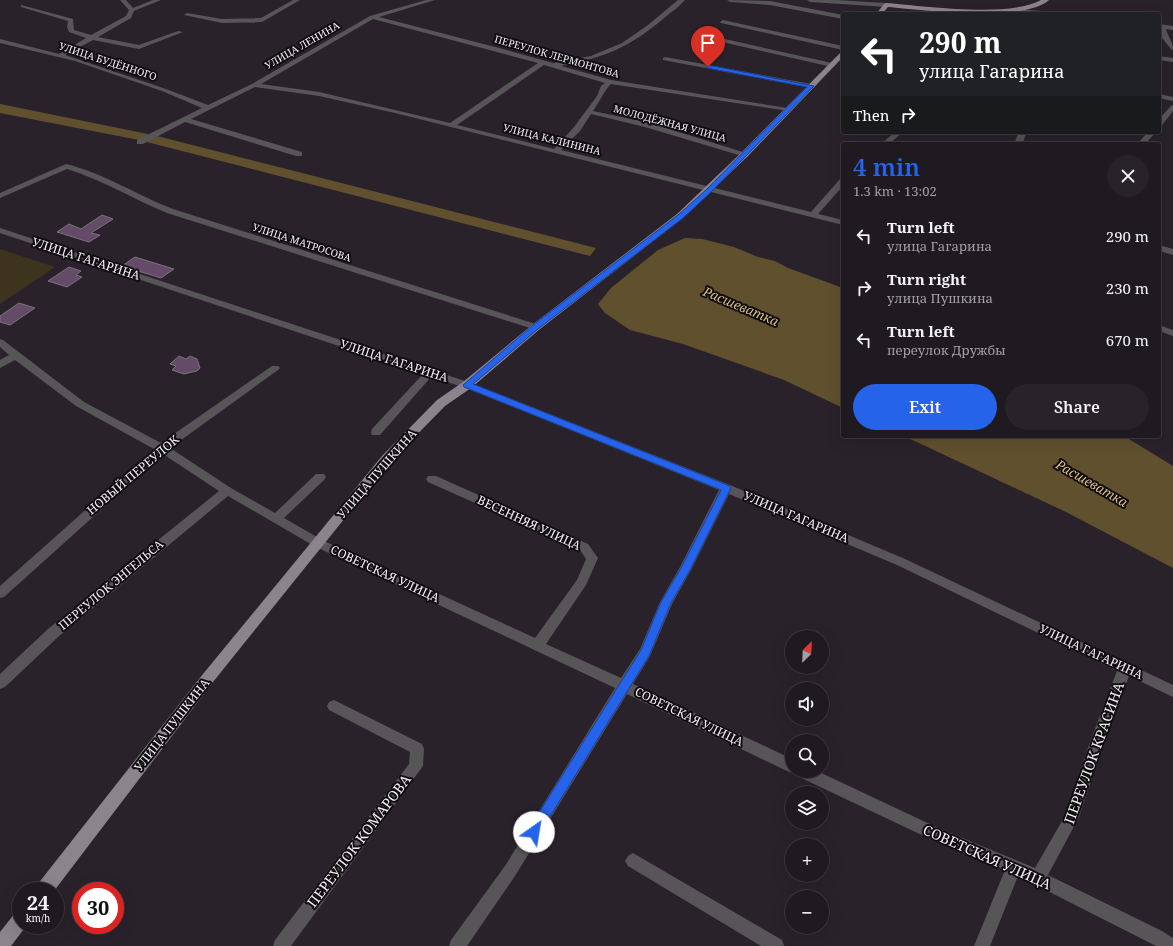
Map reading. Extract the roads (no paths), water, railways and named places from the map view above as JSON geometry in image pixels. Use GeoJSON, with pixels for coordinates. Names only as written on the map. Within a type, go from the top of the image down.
{"type":"FeatureCollection","features":[{"type":"Feature","properties":{"kind":"main road"},"geometry":{"type":"LineString","coordinates":[[1008,12],[1037,6],[1046,0]]}},
{"type":"Feature","properties":{"kind":"main road"},"geometry":{"type":"LineString","coordinates":[[881,12],[886,5],[988,12]]}},
{"type":"Feature","properties":{"kind":"main road","name":"УЛИЦА ПУШКИНА"},"geometry":{"type":"LineString","coordinates":[[49,882],[203,684],[386,459],[441,403],[467,385],[536,327],[680,216],[746,154],[841,55]]}},
{"type":"Feature","properties":{"kind":"main road"},"geometry":{"type":"LineString","coordinates":[[0,946],[12,931]]}},
{"type":"Feature","properties":{"kind":"street"},"geometry":{"type":"LineString","coordinates":[[123,0],[132,10]]}},
{"type":"Feature","properties":{"kind":"street"},"geometry":{"type":"LineString","coordinates":[[59,56],[94,38],[129,17],[132,10],[158,0]]}},
{"type":"Feature","properties":{"kind":"street"},"geometry":{"type":"LineString","coordinates":[[187,14],[222,21],[262,20],[297,0]]}},
{"type":"Feature","properties":{"kind":"street","name":"УЛИЦА ЛЕНИНА"},"geometry":{"type":"LineString","coordinates":[[140,142],[186,120],[254,84],[372,17],[432,0]]}},
{"type":"Feature","properties":{"kind":"street"},"geometry":{"type":"LineString","coordinates":[[551,66],[590,58],[616,49],[643,31],[682,0]]}},
{"type":"Feature","properties":{"kind":"street"},"geometry":{"type":"LineString","coordinates":[[730,0],[771,2],[841,16]]}},
{"type":"Feature","properties":{"kind":"street"},"geometry":{"type":"LineString","coordinates":[[810,0],[886,5]]}},
{"type":"Feature","properties":{"kind":"street"},"geometry":{"type":"LineString","coordinates":[[23,6],[66,17],[72,20],[70,27],[71,31],[80,35],[139,47],[180,32]]}},
{"type":"Feature","properties":{"kind":"street"},"geometry":{"type":"LineString","coordinates":[[1015,11],[1028,12]]}},
{"type":"Feature","properties":{"kind":"street","name":"ПЕРЕУЛОК ЛЕРМОНТОВА"},"geometry":{"type":"LineString","coordinates":[[372,17],[476,43],[610,82],[787,110]]}},
{"type":"Feature","properties":{"kind":"street"},"geometry":{"type":"LineString","coordinates":[[723,22],[841,48]]}},
{"type":"Feature","properties":{"kind":"street"},"geometry":{"type":"LineString","coordinates":[[1173,28],[1161,27],[1165,38],[1173,48]]}},
{"type":"Feature","properties":{"kind":"street"},"geometry":{"type":"LineString","coordinates":[[702,36],[832,65]]}},
{"type":"Feature","properties":{"kind":"street","name":"УЛИЦА БУДЁННОГО"},"geometry":{"type":"LineString","coordinates":[[0,41],[77,60],[164,90],[208,108]]}},
{"type":"Feature","properties":{"kind":"street"},"geometry":{"type":"LineString","coordinates":[[1161,58],[1173,60]]}},
{"type":"Feature","properties":{"kind":"street"},"geometry":{"type":"LineString","coordinates":[[665,59],[811,86]]}},
{"type":"Feature","properties":{"kind":"street"},"geometry":{"type":"LineString","coordinates":[[452,125],[490,96],[542,63]]}},
{"type":"Feature","properties":{"kind":"street"},"geometry":{"type":"LineString","coordinates":[[556,151],[577,129],[600,96],[604,86],[610,82]]}},
{"type":"Feature","properties":{"kind":"street","name":"УЛИЦА КАЛИНИНА"},"geometry":{"type":"LineString","coordinates":[[254,84],[349,100],[709,190],[813,214],[841,222]]}},
{"type":"Feature","properties":{"kind":"street"},"geometry":{"type":"LineString","coordinates":[[1161,96],[1173,99]]}},
{"type":"Feature","properties":{"kind":"street"},"geometry":{"type":"LineString","coordinates":[[1161,122],[1173,107]]}},
{"type":"Feature","properties":{"kind":"street","name":"МОЛОДЁЖНАЯ УЛИЦА"},"geometry":{"type":"LineString","coordinates":[[589,112],[647,125],[746,154]]}},
{"type":"Feature","properties":{"kind":"street"},"geometry":{"type":"LineString","coordinates":[[186,120],[299,154]]}},
{"type":"Feature","properties":{"kind":"street"},"geometry":{"type":"LineString","coordinates":[[887,142],[897,134]]}},
{"type":"Feature","properties":{"kind":"street"},"geometry":{"type":"LineString","coordinates":[[1143,142],[1150,134]]}},
{"type":"Feature","properties":{"kind":"street","name":"УЛИЦА МАТРОСОВА"},"geometry":{"type":"LineString","coordinates":[[0,196],[66,166],[86,172],[143,200],[170,211],[536,327]]}},
{"type":"Feature","properties":{"kind":"street"},"geometry":{"type":"LineString","coordinates":[[813,214],[841,183]]}},
{"type":"Feature","properties":{"kind":"street","name":"УЛИЦА ГАГАРИНА"},"geometry":{"type":"LineString","coordinates":[[0,230],[467,385],[726,488],[901,562],[1173,691]]}},
{"type":"Feature","properties":{"kind":"street"},"geometry":{"type":"LineString","coordinates":[[1161,249],[1173,252]]}},
{"type":"Feature","properties":{"kind":"street"},"geometry":{"type":"LineString","coordinates":[[1161,329],[1173,334]]}},
{"type":"Feature","properties":{"kind":"street","name":"СОВЕТСКАЯ УЛИЦА"},"geometry":{"type":"LineString","coordinates":[[0,342],[80,404],[162,448],[227,491],[318,542],[785,763]]}},
{"type":"Feature","properties":{"kind":"street"},"geometry":{"type":"LineString","coordinates":[[0,365],[15,355]]}},
{"type":"Feature","properties":{"kind":"street","name":"НОВЫЙ ПЕРЕУЛОК"},"geometry":{"type":"LineString","coordinates":[[0,593],[162,448],[275,368]]}},
{"type":"Feature","properties":{"kind":"street"},"geometry":{"type":"LineString","coordinates":[[376,432],[429,373]]}},
{"type":"Feature","properties":{"kind":"street"},"geometry":{"type":"LineString","coordinates":[[276,519],[320,477]]}},
{"type":"Feature","properties":{"kind":"street","name":"ВЕСЕННЯЯ УЛИЦА"},"geometry":{"type":"LineString","coordinates":[[432,479],[584,547],[592,558],[582,582],[537,646]]}},
{"type":"Feature","properties":{"kind":"street"},"geometry":{"type":"LineString","coordinates":[[457,946],[510,871],[645,652],[666,602],[685,570],[726,488]]}},
{"type":"Feature","properties":{"kind":"street","name":"ПЕРЕУЛОК ЭНГЕЛЬСА"},"geometry":{"type":"LineString","coordinates":[[0,683],[53,633],[227,491]]}},
{"type":"Feature","properties":{"kind":"street","name":"ПЕРЕУЛОК КРАСИНА"},"geometry":{"type":"LineString","coordinates":[[1038,878],[1072,817],[1097,742],[1125,668]]}},
{"type":"Feature","properties":{"kind":"street","name":"ПЕРЕУЛОК КОМАРОВА"},"geometry":{"type":"LineString","coordinates":[[281,946],[416,766],[417,749],[334,706]]}},
{"type":"Feature","properties":{"kind":"street","name":"СОВЕТСКАЯ УЛИЦА"},"geometry":{"type":"LineString","coordinates":[[817,778],[931,832],[1014,866],[1156,937],[1171,946]]}},
{"type":"Feature","properties":{"kind":"street"},"geometry":{"type":"LineString","coordinates":[[633,860],[776,946]]}},
{"type":"Feature","properties":{"kind":"street"},"geometry":{"type":"LineString","coordinates":[[982,946],[1014,866]]}},
{"type":"Feature","properties":{"kind":"water"},"geometry":{"type":"Polygon","coordinates":[[[0,104],[153,135],[596,248],[590,256],[139,140],[0,113],[0,104]]]}},
{"type":"Feature","properties":{"kind":"water","name":"Расшеватка"},"geometry":{"type":"Polygon","coordinates":[[[685,238],[702,239],[734,247],[758,257],[775,261],[788,268],[841,287],[841,407],[784,380],[683,344],[630,330],[605,313],[598,304],[611,288],[658,250],[685,238]]]}},
{"type":"Feature","properties":{"kind":"water","name":"Расшеватка"},"geometry":{"type":"Polygon","coordinates":[[[908,438],[1127,438],[1173,466],[1173,568],[1066,512],[908,438]]]}}]}
